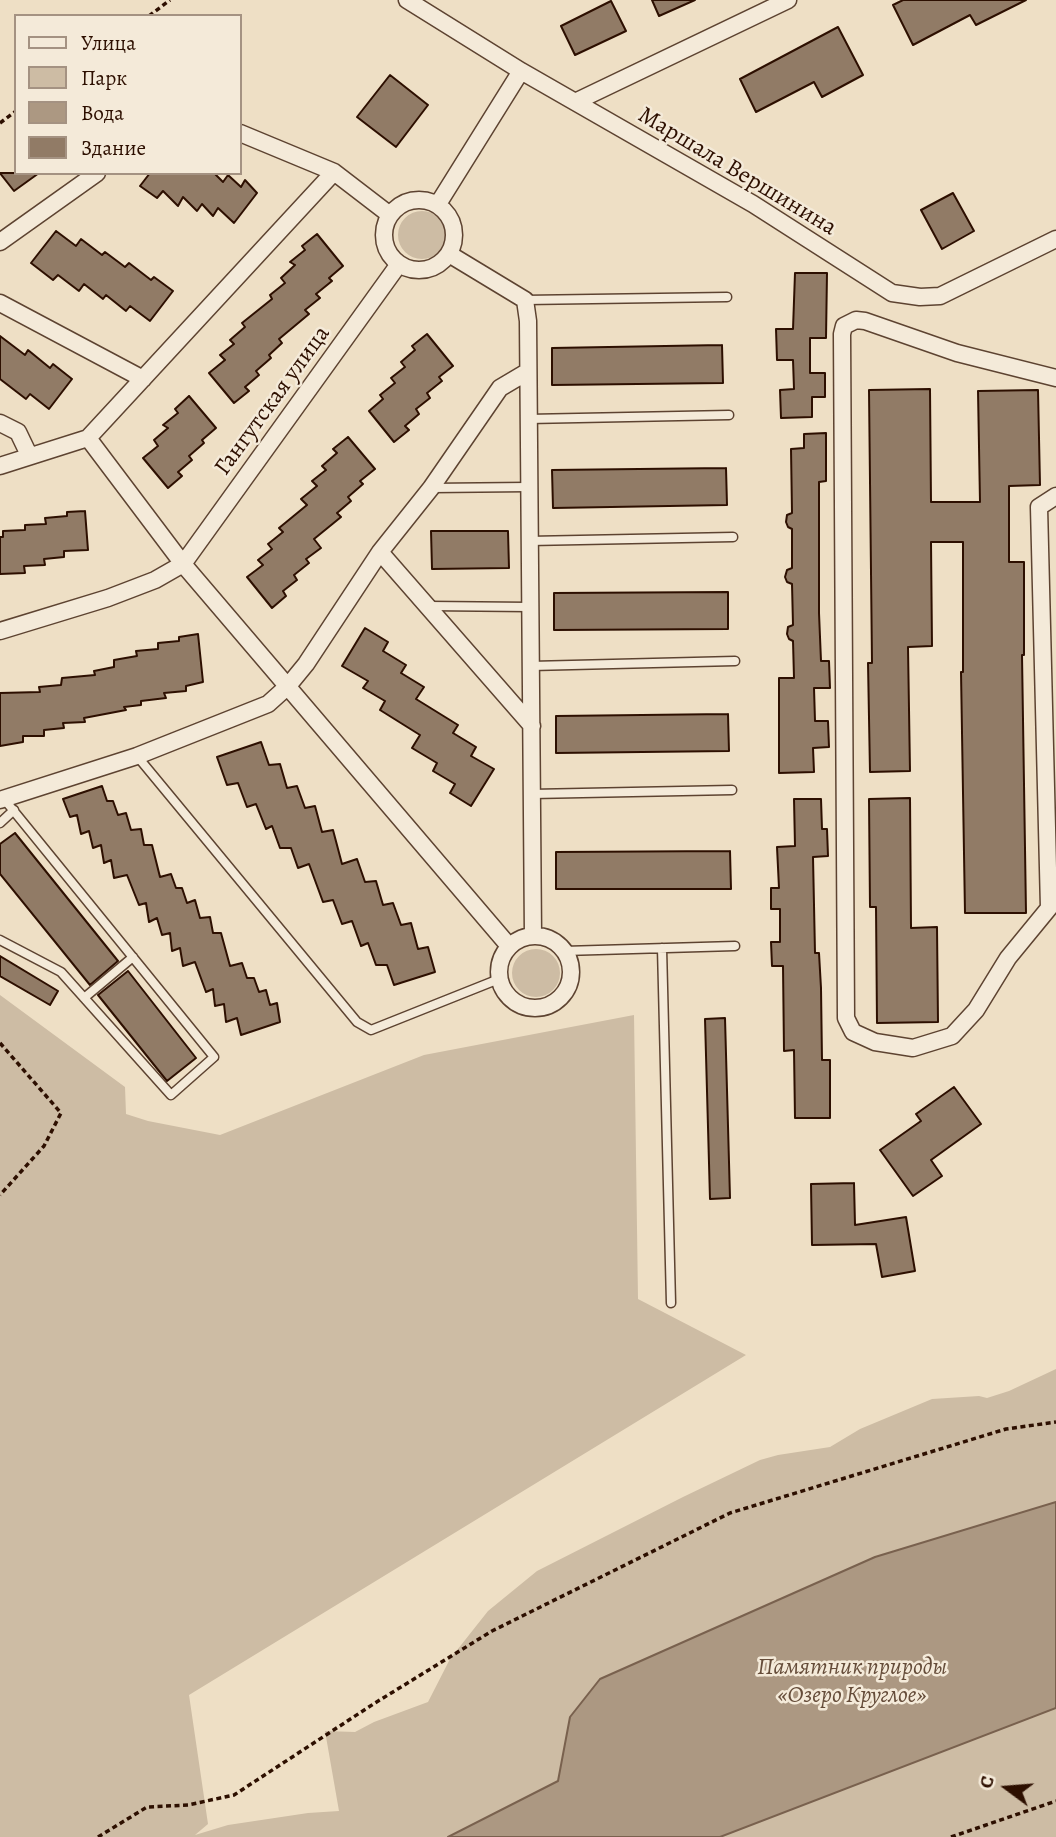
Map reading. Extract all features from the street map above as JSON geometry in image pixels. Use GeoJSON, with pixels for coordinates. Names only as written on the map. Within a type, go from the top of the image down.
{"type":"FeatureCollection","features":[{"type":"Feature","properties":{"kind":"street","name":"Маршала Вершинина"},"geometry":{"type":"LineString","coordinates":[[407,0],[521,71],[752,204],[892,293],[920,297],[940,296],[1056,239]]}},
{"type":"Feature","properties":{"kind":"street"},"geometry":{"type":"LineString","coordinates":[[575,102],[788,0]]}},
{"type":"Feature","properties":{"kind":"street"},"geometry":{"type":"LineString","coordinates":[[438,204],[521,71]]}},
{"type":"Feature","properties":{"kind":"street"},"geometry":{"type":"LineString","coordinates":[[242,134],[334,172],[390,215]]}},
{"type":"Feature","properties":{"kind":"street"},"geometry":{"type":"LineString","coordinates":[[0,466],[88,438],[334,172]]}},
{"type":"Feature","properties":{"kind":"street"},"geometry":{"type":"LineString","coordinates":[[0,242],[94,175]]}},
{"type":"Feature","properties":{"kind":"street"},"geometry":{"type":"LineString","coordinates":[[415,199],[438,204],[453,222],[454,244],[449,254],[432,268],[421,271],[399,264],[390,255],[385,244],[384,232],[390,215],[403,203],[415,199]]}},
{"type":"Feature","properties":{"kind":"street"},"geometry":{"type":"LineString","coordinates":[[449,254],[525,300],[528,321],[533,936]]}},
{"type":"Feature","properties":{"kind":"street","name":"Гангутская улица"},"geometry":{"type":"LineString","coordinates":[[0,631],[108,598],[155,580],[183,564],[399,264]]}},
{"type":"Feature","properties":{"kind":"street"},"geometry":{"type":"LineString","coordinates":[[0,303],[143,379]]}},
{"type":"Feature","properties":{"kind":"street"},"geometry":{"type":"LineString","coordinates":[[1056,378],[957,353],[865,321],[856,320],[844,326],[846,1018],[853,1032],[875,1042],[913,1048],[952,1036],[976,1010],[1008,958],[1052,909],[1051,765],[1039,507],[1056,496]]}},
{"type":"Feature","properties":{"kind":"street"},"geometry":{"type":"LineString","coordinates":[[6,803],[137,756],[268,704],[288,686],[380,552],[431,488],[500,388],[527,372]]}},
{"type":"Feature","properties":{"kind":"street"},"geometry":{"type":"LineString","coordinates":[[0,423],[18,432],[29,455]]}},
{"type":"Feature","properties":{"kind":"street"},"geometry":{"type":"LineString","coordinates":[[88,438],[183,564],[509,946]]}},
{"type":"Feature","properties":{"kind":"street"},"geometry":{"type":"LineString","coordinates":[[380,552],[532,726]]}},
{"type":"Feature","properties":{"kind":"street"},"geometry":{"type":"LineString","coordinates":[[533,936],[553,941],[564,951],[571,970],[564,993],[545,1007],[522,1006],[511,1000],[499,979],[502,956],[509,946],[533,936]]}},
{"type":"Feature","properties":{"kind":"lane"},"geometry":{"type":"LineString","coordinates":[[525,300],[727,297]]}},
{"type":"Feature","properties":{"kind":"lane"},"geometry":{"type":"LineString","coordinates":[[527,419],[729,415]]}},
{"type":"Feature","properties":{"kind":"lane"},"geometry":{"type":"LineString","coordinates":[[431,488],[528,486]]}},
{"type":"Feature","properties":{"kind":"lane"},"geometry":{"type":"LineString","coordinates":[[529,541],[733,537]]}},
{"type":"Feature","properties":{"kind":"lane"},"geometry":{"type":"LineString","coordinates":[[428,606],[530,607]]}},
{"type":"Feature","properties":{"kind":"lane"},"geometry":{"type":"LineString","coordinates":[[531,666],[734,662]]}},
{"type":"Feature","properties":{"kind":"lane"},"geometry":{"type":"LineString","coordinates":[[137,756],[357,1022],[372,1030],[499,979]]}},
{"type":"Feature","properties":{"kind":"lane"},"geometry":{"type":"LineString","coordinates":[[533,793],[732,790]]}},
{"type":"Feature","properties":{"kind":"lane"},"geometry":{"type":"LineString","coordinates":[[0,823],[6,803]]}},
{"type":"Feature","properties":{"kind":"lane"},"geometry":{"type":"LineString","coordinates":[[0,940],[61,972],[172,1095],[214,1057],[6,803]]}},
{"type":"Feature","properties":{"kind":"lane"},"geometry":{"type":"LineString","coordinates":[[564,951],[735,946]]}},
{"type":"Feature","properties":{"kind":"lane"},"geometry":{"type":"LineString","coordinates":[[662,948],[671,1303]]}},
{"type":"Feature","properties":{"kind":"lane"},"geometry":{"type":"LineString","coordinates":[[84,998],[133,957]]}},
{"type":"Feature","properties":{"kind":"path"},"geometry":{"type":"LineString","coordinates":[[152,14],[170,0]]}},
{"type":"Feature","properties":{"kind":"path"},"geometry":{"type":"LineString","coordinates":[[0,1043],[61,1114],[44,1146],[0,1195]]}},
{"type":"Feature","properties":{"kind":"path"},"geometry":{"type":"LineString","coordinates":[[97,1837],[147,1807],[188,1805],[234,1795],[375,1703],[492,1632],[730,1513],[1006,1429],[1056,1422]]}},
{"type":"Feature","properties":{"kind":"path"},"geometry":{"type":"LineString","coordinates":[[951,1837],[1056,1801]]}},
{"type":"Feature","properties":{"kind":"green space"},"geometry":{"type":"Polygon","coordinates":[[[422,211],[439,218],[446,235],[439,252],[422,259],[405,252],[398,235],[405,218],[422,211]]]}},
{"type":"Feature","properties":{"kind":"green space"},"geometry":{"type":"Polygon","coordinates":[[[536,949],[553,956],[560,973],[553,990],[536,997],[519,990],[512,973],[519,956],[536,949]]]}},
{"type":"Feature","properties":{"kind":"green space"},"geometry":{"type":"Polygon","coordinates":[[[0,995],[125,1087],[126,1114],[220,1135],[424,1055],[634,1015],[638,1299],[746,1355],[189,1695],[208,1824],[195,1835],[228,1825],[339,1811],[325,1731],[355,1732],[428,1702],[450,1659],[488,1611],[537,1571],[760,1460],[830,1447],[860,1429],[932,1399],[979,1396],[987,1398],[1056,1369],[1056,1837],[0,1837],[0,995]]]}},
{"type":"Feature","properties":{"kind":"water","name":"Памятник природы «Озеро Круглое»"},"geometry":{"type":"Polygon","coordinates":[[[1056,1502],[1056,1708],[720,1837],[448,1837],[558,1781],[570,1717],[600,1679],[875,1557],[1056,1502]]]}},
{"type":"Feature","properties":{"kind":"building"},"geometry":{"type":"Polygon","coordinates":[[[652,0],[695,0],[659,16],[652,0]]]}},
{"type":"Feature","properties":{"kind":"building"},"geometry":{"type":"Polygon","coordinates":[[[903,0],[1026,0],[976,25],[970,15],[913,45],[893,5],[903,0]]]}},
{"type":"Feature","properties":{"kind":"building"},"geometry":{"type":"Polygon","coordinates":[[[611,1],[626,31],[575,55],[561,26],[611,1]]]}},
{"type":"Feature","properties":{"kind":"building"},"geometry":{"type":"Polygon","coordinates":[[[838,27],[863,75],[822,97],[814,82],[756,112],[740,79],[838,27]]]}},
{"type":"Feature","properties":{"kind":"building"},"geometry":{"type":"Polygon","coordinates":[[[390,75],[428,105],[396,147],[357,117],[390,75]]]}},
{"type":"Feature","properties":{"kind":"building"},"geometry":{"type":"Polygon","coordinates":[[[0,173],[36,175],[14,191],[0,173]]]}},
{"type":"Feature","properties":{"kind":"building"},"geometry":{"type":"Polygon","coordinates":[[[148,175],[216,175],[223,182],[228,175],[241,187],[245,180],[257,193],[234,223],[218,208],[213,216],[202,204],[197,211],[183,197],[178,206],[163,191],[157,198],[140,186],[148,175]]]}},
{"type":"Feature","properties":{"kind":"building"},"geometry":{"type":"Polygon","coordinates":[[[953,193],[974,231],[942,249],[921,210],[953,193]]]}},
{"type":"Feature","properties":{"kind":"building"},"geometry":{"type":"Polygon","coordinates":[[[56,231],[76,246],[81,239],[102,255],[105,252],[125,267],[129,263],[151,280],[154,277],[173,291],[150,321],[130,306],[126,311],[106,295],[103,299],[84,284],[79,291],[58,275],[53,280],[31,263],[56,231]]]}},
{"type":"Feature","properties":{"kind":"building"},"geometry":{"type":"Polygon","coordinates":[[[317,234],[343,266],[329,278],[332,281],[316,294],[320,298],[305,310],[309,314],[279,339],[282,343],[269,355],[271,358],[256,371],[259,375],[245,387],[249,391],[234,403],[209,373],[225,360],[220,355],[234,344],[230,340],[245,327],[242,323],[272,299],[270,295],[285,283],[281,278],[295,265],[290,262],[305,250],[302,246],[317,234]]]}},
{"type":"Feature","properties":{"kind":"building"},"geometry":{"type":"Polygon","coordinates":[[[795,273],[827,273],[826,338],[810,338],[810,373],[825,373],[825,397],[812,397],[812,417],[781,418],[780,390],[794,389],[793,360],[777,360],[776,329],[793,329],[795,273]]]}},
{"type":"Feature","properties":{"kind":"building"},"geometry":{"type":"Polygon","coordinates":[[[427,334],[453,366],[439,377],[442,381],[427,393],[430,398],[416,409],[419,414],[405,426],[409,430],[394,442],[369,411],[383,399],[380,395],[395,383],[391,378],[405,367],[401,362],[415,350],[412,346],[427,334]]]}},
{"type":"Feature","properties":{"kind":"building"},"geometry":{"type":"Polygon","coordinates":[[[0,336],[25,355],[28,350],[50,368],[53,364],[72,379],[49,409],[30,394],[26,399],[0,379],[0,336]]]}},
{"type":"Feature","properties":{"kind":"building"},"geometry":{"type":"Polygon","coordinates":[[[722,345],[723,383],[552,385],[552,348],[722,345]]]}},
{"type":"Feature","properties":{"kind":"building"},"geometry":{"type":"Polygon","coordinates":[[[930,389],[931,502],[980,502],[978,391],[1038,390],[1040,485],[1009,486],[1009,562],[1024,562],[1022,655],[1026,913],[965,913],[961,672],[963,542],[931,542],[932,646],[908,647],[910,771],[870,772],[868,663],[872,663],[869,390],[930,389]]]}},
{"type":"Feature","properties":{"kind":"building"},"geometry":{"type":"Polygon","coordinates":[[[189,396],[216,428],[189,456],[192,460],[178,472],[182,476],[168,488],[143,458],[158,446],[154,440],[168,428],[163,425],[178,413],[175,409],[189,396]]]}},
{"type":"Feature","properties":{"kind":"building"},"geometry":{"type":"Polygon","coordinates":[[[826,433],[826,481],[819,482],[819,613],[821,661],[829,661],[830,688],[814,688],[815,721],[828,721],[829,747],[813,748],[814,772],[779,773],[779,678],[794,678],[793,641],[787,634],[788,627],[793,625],[792,584],[787,582],[785,577],[787,570],[792,568],[792,529],[786,522],[787,515],[792,513],[791,449],[804,448],[804,434],[826,433]]]}},
{"type":"Feature","properties":{"kind":"building"},"geometry":{"type":"Polygon","coordinates":[[[348,437],[375,469],[360,481],[363,484],[348,497],[351,501],[337,513],[341,517],[314,539],[321,548],[306,559],[309,563],[294,575],[297,580],[283,591],[286,596],[272,608],[247,577],[263,565],[258,560],[272,549],[268,544],[283,532],[279,528],[307,505],[301,499],[317,486],[312,481],[326,470],[322,466],[337,453],[333,449],[348,437]]]}},
{"type":"Feature","properties":{"kind":"building"},"geometry":{"type":"Polygon","coordinates":[[[726,468],[727,505],[553,508],[552,470],[726,468]]]}},
{"type":"Feature","properties":{"kind":"building"},"geometry":{"type":"Polygon","coordinates":[[[85,511],[88,550],[64,551],[64,557],[44,559],[45,565],[24,566],[25,573],[0,574],[0,537],[3,537],[3,531],[25,530],[25,525],[46,524],[45,518],[67,516],[67,512],[85,511]]]}},
{"type":"Feature","properties":{"kind":"building"},"geometry":{"type":"Polygon","coordinates":[[[431,531],[508,531],[509,568],[432,569],[431,531]]]}},
{"type":"Feature","properties":{"kind":"building"},"geometry":{"type":"Polygon","coordinates":[[[728,592],[728,629],[554,630],[554,593],[728,592]]]}},
{"type":"Feature","properties":{"kind":"building"},"geometry":{"type":"Polygon","coordinates":[[[365,628],[388,642],[383,651],[406,665],[401,673],[424,687],[416,699],[458,725],[453,733],[476,747],[471,756],[494,769],[471,806],[450,793],[455,784],[433,771],[437,763],[412,748],[420,735],[380,710],[385,701],[363,688],[368,681],[342,666],[365,628]]]}},
{"type":"Feature","properties":{"kind":"building"},"geometry":{"type":"Polygon","coordinates":[[[198,634],[203,682],[186,686],[186,691],[164,693],[166,698],[141,701],[141,705],[124,707],[126,710],[84,718],[85,722],[63,723],[64,728],[44,730],[44,736],[23,736],[23,742],[0,746],[0,693],[40,692],[39,687],[61,685],[62,678],[95,675],[94,671],[114,667],[114,660],[137,656],[136,651],[158,649],[158,643],[179,641],[179,637],[198,634]]]}},
{"type":"Feature","properties":{"kind":"building"},"geometry":{"type":"Polygon","coordinates":[[[728,714],[729,751],[556,753],[556,716],[728,714]]]}},
{"type":"Feature","properties":{"kind":"building"},"geometry":{"type":"Polygon","coordinates":[[[261,742],[269,765],[280,764],[287,788],[297,786],[305,808],[315,806],[322,832],[333,830],[342,864],[357,859],[365,882],[376,881],[383,905],[393,903],[401,925],[411,923],[418,949],[428,947],[435,972],[394,985],[387,965],[376,965],[368,943],[361,946],[352,921],[342,924],[333,900],[323,902],[309,864],[298,868],[291,848],[280,848],[272,826],[266,829],[256,804],[247,807],[238,783],[227,785],[217,757],[261,742]]]}},
{"type":"Feature","properties":{"kind":"building"},"geometry":{"type":"Polygon","coordinates":[[[102,786],[107,801],[113,801],[118,815],[126,813],[131,830],[141,829],[144,845],[152,845],[160,877],[171,874],[176,888],[182,888],[187,903],[195,900],[200,918],[210,917],[213,933],[221,933],[230,966],[242,963],[247,978],[254,978],[259,992],[266,990],[270,1005],[277,1003],[280,1022],[241,1035],[237,1018],[226,1022],[224,1004],[215,1006],[213,989],[206,992],[195,962],[183,966],[180,948],[172,951],[170,933],[162,935],[157,918],[149,922],[146,903],[139,905],[127,875],[114,878],[111,860],[104,863],[101,845],[93,848],[89,831],[81,834],[77,815],[70,817],[63,799],[102,786]]]}},
{"type":"Feature","properties":{"kind":"building"},"geometry":{"type":"Polygon","coordinates":[[[910,798],[911,928],[937,927],[938,1022],[877,1023],[876,907],[870,907],[869,799],[910,798]]]}},
{"type":"Feature","properties":{"kind":"building"},"geometry":{"type":"Polygon","coordinates":[[[794,799],[821,799],[822,829],[827,829],[828,856],[813,857],[815,953],[819,953],[822,1060],[830,1060],[830,1118],[795,1118],[794,1050],[784,1051],[783,966],[772,966],[771,942],[780,942],[780,909],[771,909],[771,888],[779,888],[777,847],[795,846],[794,799]]]}},
{"type":"Feature","properties":{"kind":"building"},"geometry":{"type":"Polygon","coordinates":[[[15,833],[118,961],[90,985],[0,874],[0,844],[15,833]]]}},
{"type":"Feature","properties":{"kind":"building"},"geometry":{"type":"Polygon","coordinates":[[[730,851],[731,889],[556,889],[556,852],[730,851]]]}},
{"type":"Feature","properties":{"kind":"building"},"geometry":{"type":"Polygon","coordinates":[[[0,956],[58,991],[50,1005],[0,976],[0,956]]]}},
{"type":"Feature","properties":{"kind":"building"},"geometry":{"type":"Polygon","coordinates":[[[128,971],[196,1058],[167,1081],[98,995],[128,971]]]}},
{"type":"Feature","properties":{"kind":"building"},"geometry":{"type":"Polygon","coordinates":[[[725,1018],[730,1198],[710,1199],[705,1019],[725,1018]]]}},
{"type":"Feature","properties":{"kind":"building"},"geometry":{"type":"Polygon","coordinates":[[[954,1087],[981,1124],[931,1160],[942,1176],[913,1196],[880,1150],[921,1121],[916,1114],[954,1087]]]}},
{"type":"Feature","properties":{"kind":"building"},"geometry":{"type":"Polygon","coordinates":[[[854,1183],[855,1225],[906,1217],[915,1271],[882,1277],[876,1244],[812,1245],[811,1184],[854,1183]]]}}]}
